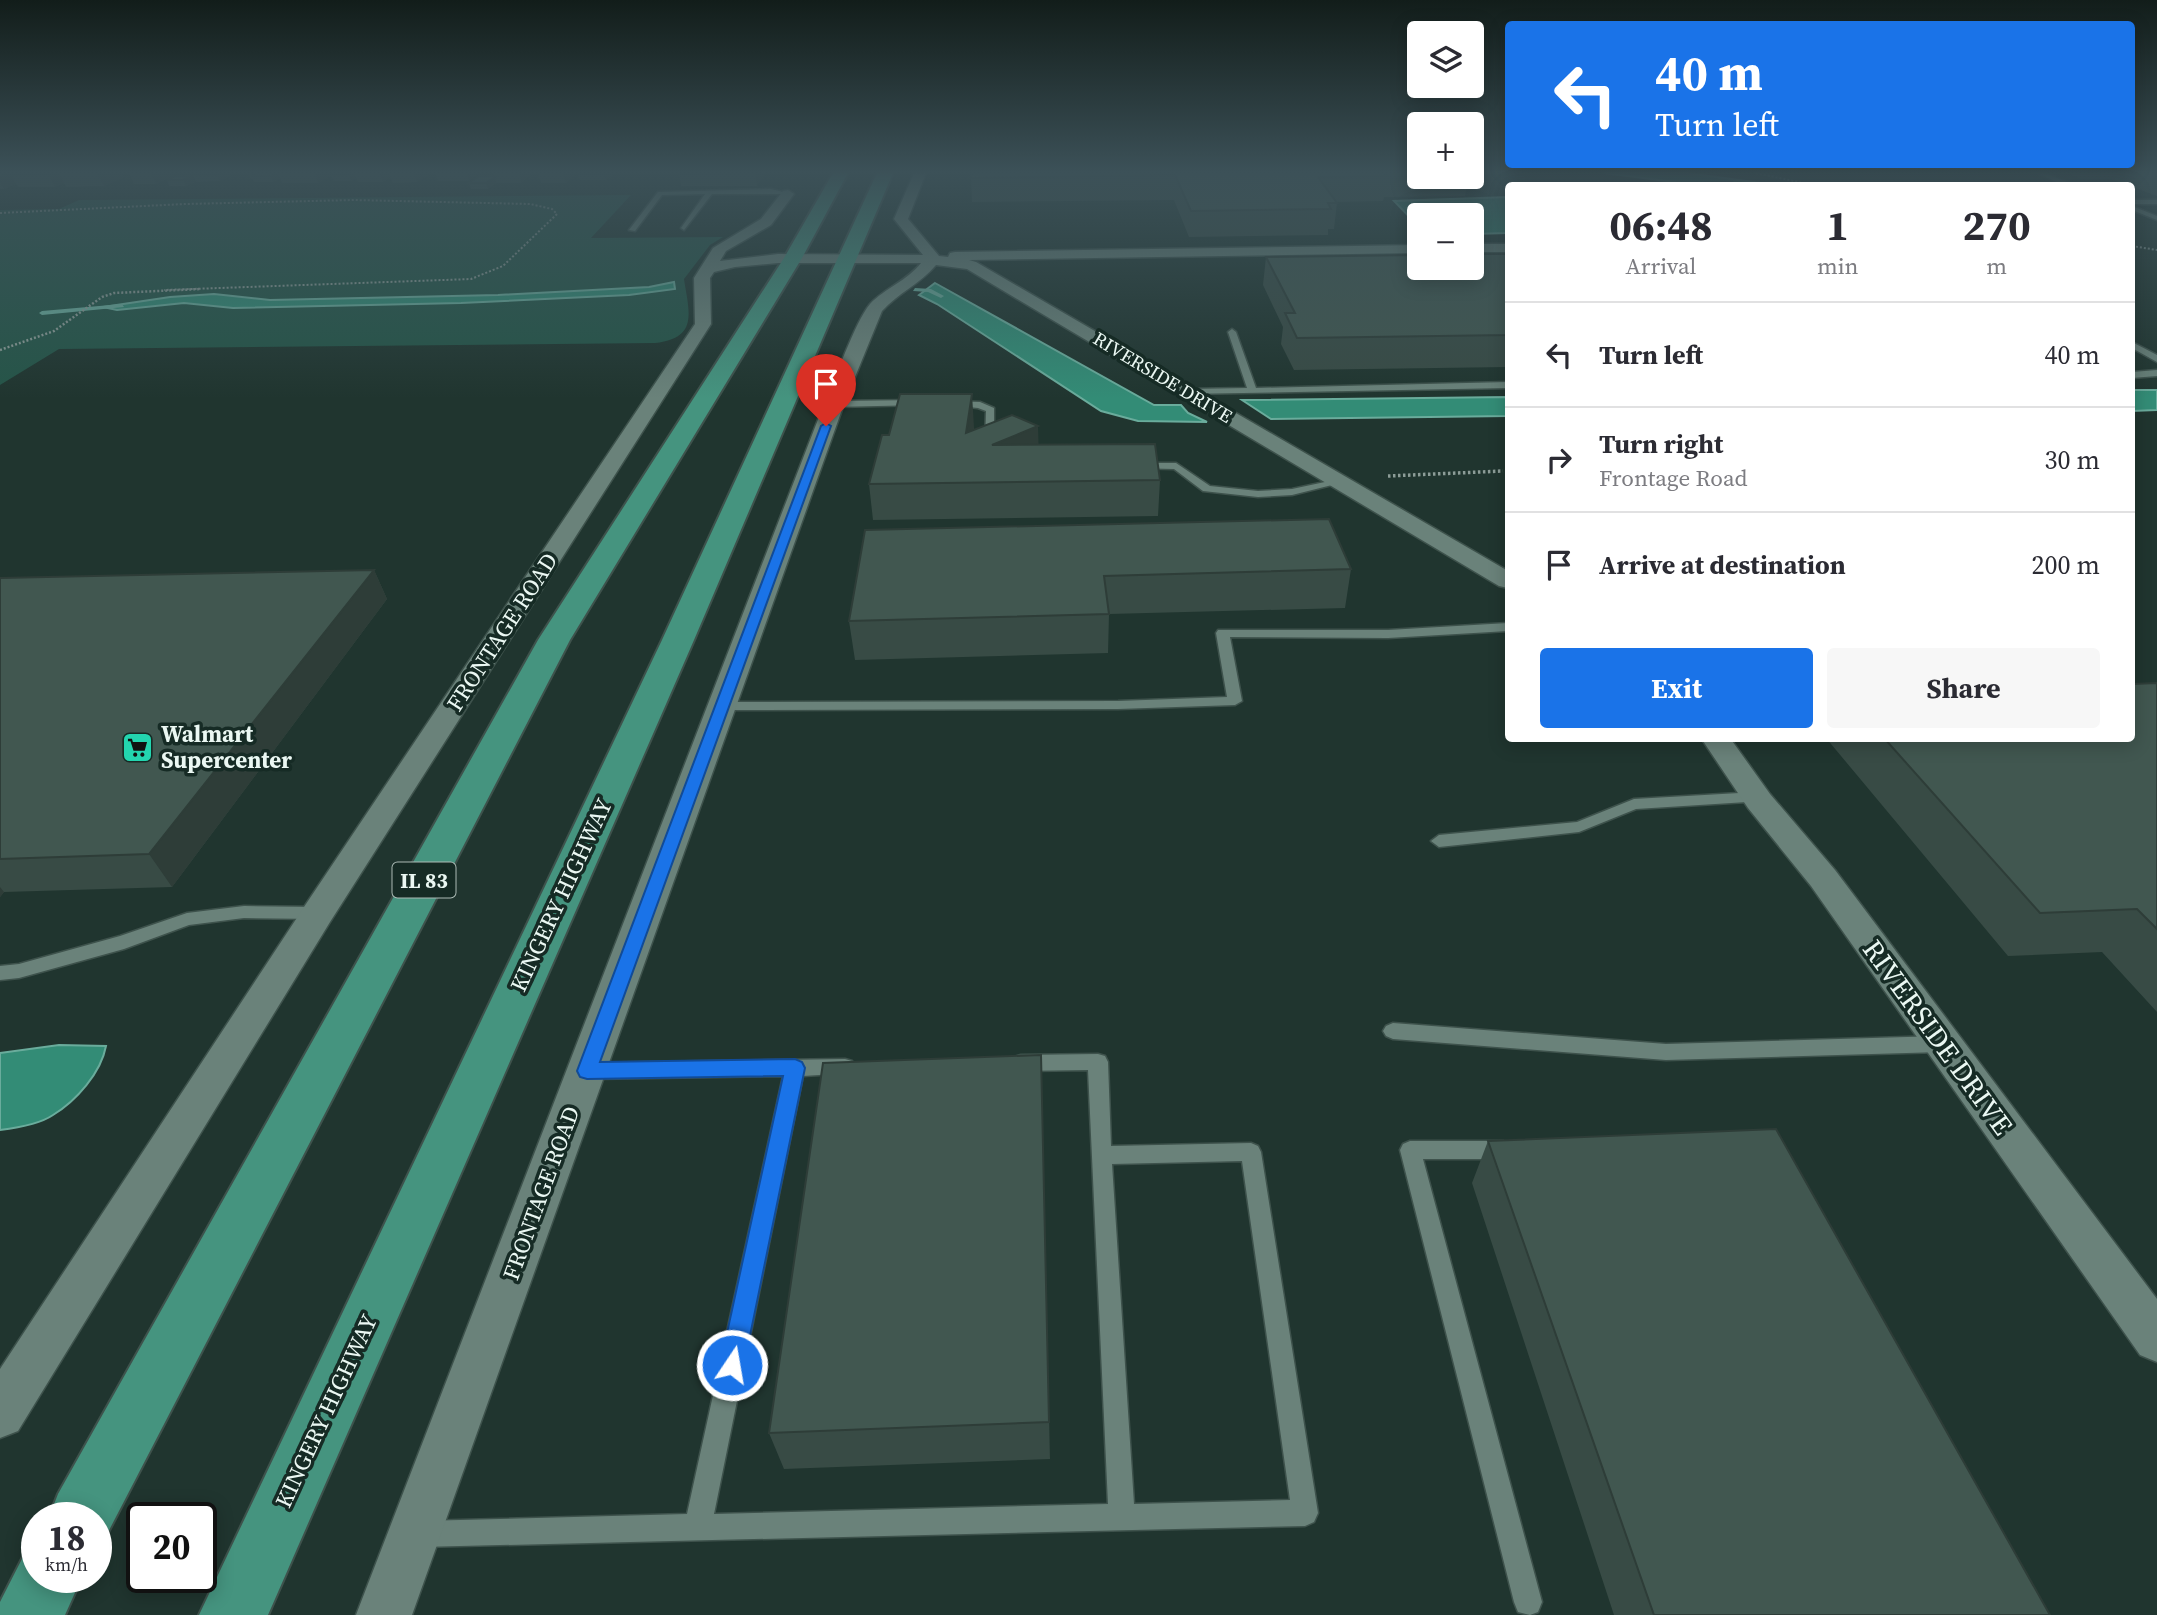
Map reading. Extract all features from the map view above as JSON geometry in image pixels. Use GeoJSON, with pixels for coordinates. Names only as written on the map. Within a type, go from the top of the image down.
{"type":"FeatureCollection","features":[{"type":"Feature","properties":{"kind":"highway","name":"IL 83"},"geometry":{"type":"LineString","coordinates":[[89,1502],[554,640],[798,248]]}},
{"type":"Feature","properties":{"kind":"highway","name":"KINGERY HIGHWAY"},"geometry":{"type":"LineString","coordinates":[[233,1615],[678,640],[851,248]]}},
{"type":"Feature","properties":{"kind":"highway"},"geometry":{"type":"LineString","coordinates":[[29,1615],[41,1593]]}},
{"type":"Feature","properties":{"kind":"street","name":"FRONTAGE ROAD"},"geometry":{"type":"LineString","coordinates":[[0,1413],[318,913],[703,324],[702,278],[720,248]]}},
{"type":"Feature","properties":{"kind":"street"},"geometry":{"type":"LineString","coordinates":[[925,248],[933,258],[970,254],[1407,249]]}},
{"type":"Feature","properties":{"kind":"street","name":"RIVERSIDE DRIVE"},"geometry":{"type":"LineString","coordinates":[[793,258],[933,258],[971,265],[1505,579]]}},
{"type":"Feature","properties":{"kind":"street"},"geometry":{"type":"LineString","coordinates":[[708,269],[750,260],[793,258]]}},
{"type":"Feature","properties":{"kind":"street","name":"FRONTAGE ROAD"},"geometry":{"type":"LineString","coordinates":[[384,1615],[834,404],[874,310],[885,298],[918,277],[933,258]]}},
{"type":"Feature","properties":{"kind":"street","name":"RIVERSIDE DRIVE"},"geometry":{"type":"LineString","coordinates":[[1718,742],[1757,797],[1823,878],[2157,1338]]}},
{"type":"Feature","properties":{"kind":"lane"},"geometry":{"type":"LineString","coordinates":[[1232,332],[1252,390]]}},
{"type":"Feature","properties":{"kind":"lane"},"geometry":{"type":"LineString","coordinates":[[2135,347],[2157,359]]}},
{"type":"Feature","properties":{"kind":"lane"},"geometry":{"type":"LineString","coordinates":[[2135,375],[2157,373]]}},
{"type":"Feature","properties":{"kind":"lane"},"geometry":{"type":"LineString","coordinates":[[1188,392],[1505,385]]}},
{"type":"Feature","properties":{"kind":"lane"},"geometry":{"type":"LineString","coordinates":[[834,404],[931,403]]}},
{"type":"Feature","properties":{"kind":"lane"},"geometry":{"type":"LineString","coordinates":[[945,403],[980,405],[991,410],[990,459]]}},
{"type":"Feature","properties":{"kind":"lane"},"geometry":{"type":"LineString","coordinates":[[1124,466],[1176,466],[1207,489],[1258,494],[1292,492],[1336,480]]}},
{"type":"Feature","properties":{"kind":"lane"},"geometry":{"type":"LineString","coordinates":[[723,706],[1118,705],[1235,701],[1223,633],[1388,634],[1505,627]]}},
{"type":"Feature","properties":{"kind":"lane"},"geometry":{"type":"LineString","coordinates":[[1439,841],[1579,827],[1634,804],[1757,797]]}},
{"type":"Feature","properties":{"kind":"lane"},"geometry":{"type":"LineString","coordinates":[[0,973],[19,971],[124,942],[187,919],[244,912],[318,913]]}},
{"type":"Feature","properties":{"kind":"lane"},"geometry":{"type":"LineString","coordinates":[[1393,1031],[1666,1052],[1943,1044]]}},
{"type":"Feature","properties":{"kind":"lane"},"geometry":{"type":"LineString","coordinates":[[1001,1064],[1098,1062],[1122,1517]]}},
{"type":"Feature","properties":{"kind":"lane"},"geometry":{"type":"LineString","coordinates":[[587,1071],[864,1066]]}},
{"type":"Feature","properties":{"kind":"lane"},"geometry":{"type":"LineString","coordinates":[[698,1527],[795,1068]]}},
{"type":"Feature","properties":{"kind":"lane"},"geometry":{"type":"LineString","coordinates":[[1521,1150],[1410,1150],[1528,1602]]}},
{"type":"Feature","properties":{"kind":"lane"},"geometry":{"type":"LineString","coordinates":[[414,1534],[1305,1513],[1251,1152],[1101,1155]]}},
{"type":"Feature","properties":{"kind":"path"},"geometry":{"type":"LineString","coordinates":[[0,350],[54,331],[103,297],[114,293],[464,281],[497,271],[524,248]]}},
{"type":"Feature","properties":{"kind":"path"},"geometry":{"type":"LineString","coordinates":[[1336,480],[1503,471]]}},
{"type":"Feature","properties":{"kind":"shaded area"},"geometry":{"type":"Polygon","coordinates":[[[0,248],[707,248],[684,279],[689,312],[685,329],[679,336],[655,343],[59,349],[0,385],[0,248]]]}},
{"type":"Feature","properties":{"kind":"shaded area"},"geometry":{"type":"Polygon","coordinates":[[[674,282],[675,289],[629,295],[461,303],[233,308],[184,303],[117,310],[103,307],[170,297],[214,294],[270,300],[498,295],[649,287],[674,282]]]}},
{"type":"Feature","properties":{"kind":"shaded area"},"geometry":{"type":"Polygon","coordinates":[[[935,283],[1154,405],[1181,405],[1188,413],[1207,422],[1138,421],[1101,411],[919,295],[935,283]]]}},
{"type":"Feature","properties":{"kind":"shaded area"},"geometry":{"type":"Polygon","coordinates":[[[2135,390],[2157,390],[2157,410],[2135,411],[2135,390]]]}},
{"type":"Feature","properties":{"kind":"shaded area"},"geometry":{"type":"Polygon","coordinates":[[[1505,397],[1505,416],[1271,419],[1242,400],[1505,397]]]}},
{"type":"Feature","properties":{"kind":"shaded area"},"geometry":{"type":"Polygon","coordinates":[[[59,1045],[106,1046],[93,1076],[79,1094],[62,1109],[35,1123],[0,1130],[0,1053],[59,1045]]]}},
{"type":"Feature","properties":{"kind":"building"},"geometry":{"type":"Polygon","coordinates":[[[1484,254],[1505,254],[1505,335],[1297,338],[1285,313],[1295,313],[1266,257],[1407,255],[1407,280],[1484,280],[1484,254]]]}},
{"type":"Feature","properties":{"kind":"building"},"geometry":{"type":"Polygon","coordinates":[[[900,394],[972,394],[966,433],[1012,415],[1038,426],[992,445],[1155,444],[1160,480],[869,484],[882,435],[889,435],[900,394]]]}},
{"type":"Feature","properties":{"kind":"building"},"geometry":{"type":"Polygon","coordinates":[[[1329,519],[1351,569],[1104,576],[1109,614],[849,621],[865,530],[1329,519]]]}},
{"type":"Feature","properties":{"kind":"building","name":"Walmart Supercenter"},"geometry":{"type":"Polygon","coordinates":[[[374,570],[149,854],[0,859],[0,578],[374,570]]]}},
{"type":"Feature","properties":{"kind":"building"},"geometry":{"type":"Polygon","coordinates":[[[2157,683],[2157,929],[2137,909],[2040,913],[1888,742],[2135,742],[2135,684],[2157,683]]]}},
{"type":"Feature","properties":{"kind":"building"},"geometry":{"type":"Polygon","coordinates":[[[1041,1055],[1049,1422],[769,1433],[823,1063],[1041,1055]]]}},
{"type":"Feature","properties":{"kind":"building"},"geometry":{"type":"Polygon","coordinates":[[[1776,1129],[2050,1615],[1654,1615],[1488,1141],[1776,1129]]]}},
{"type":"Feature","properties":{"kind":"waterway"},"geometry":{"type":"LineString","coordinates":[[915,290],[929,290],[941,296]]}},
{"type":"Feature","properties":{"kind":"waterway"},"geometry":{"type":"LineString","coordinates":[[42,313],[122,306]]}},
{"type":"Feature","properties":{"kind":"place","name":"Walmart Supercenter"},"geometry":{"type":"Point","coordinates":[138,747]}},
{"type":"Feature","properties":{"kind":"route"},"geometry":{"type":"LineString","coordinates":[[732,1365],[795,1068],[587,1071],[826,426]]}}]}
